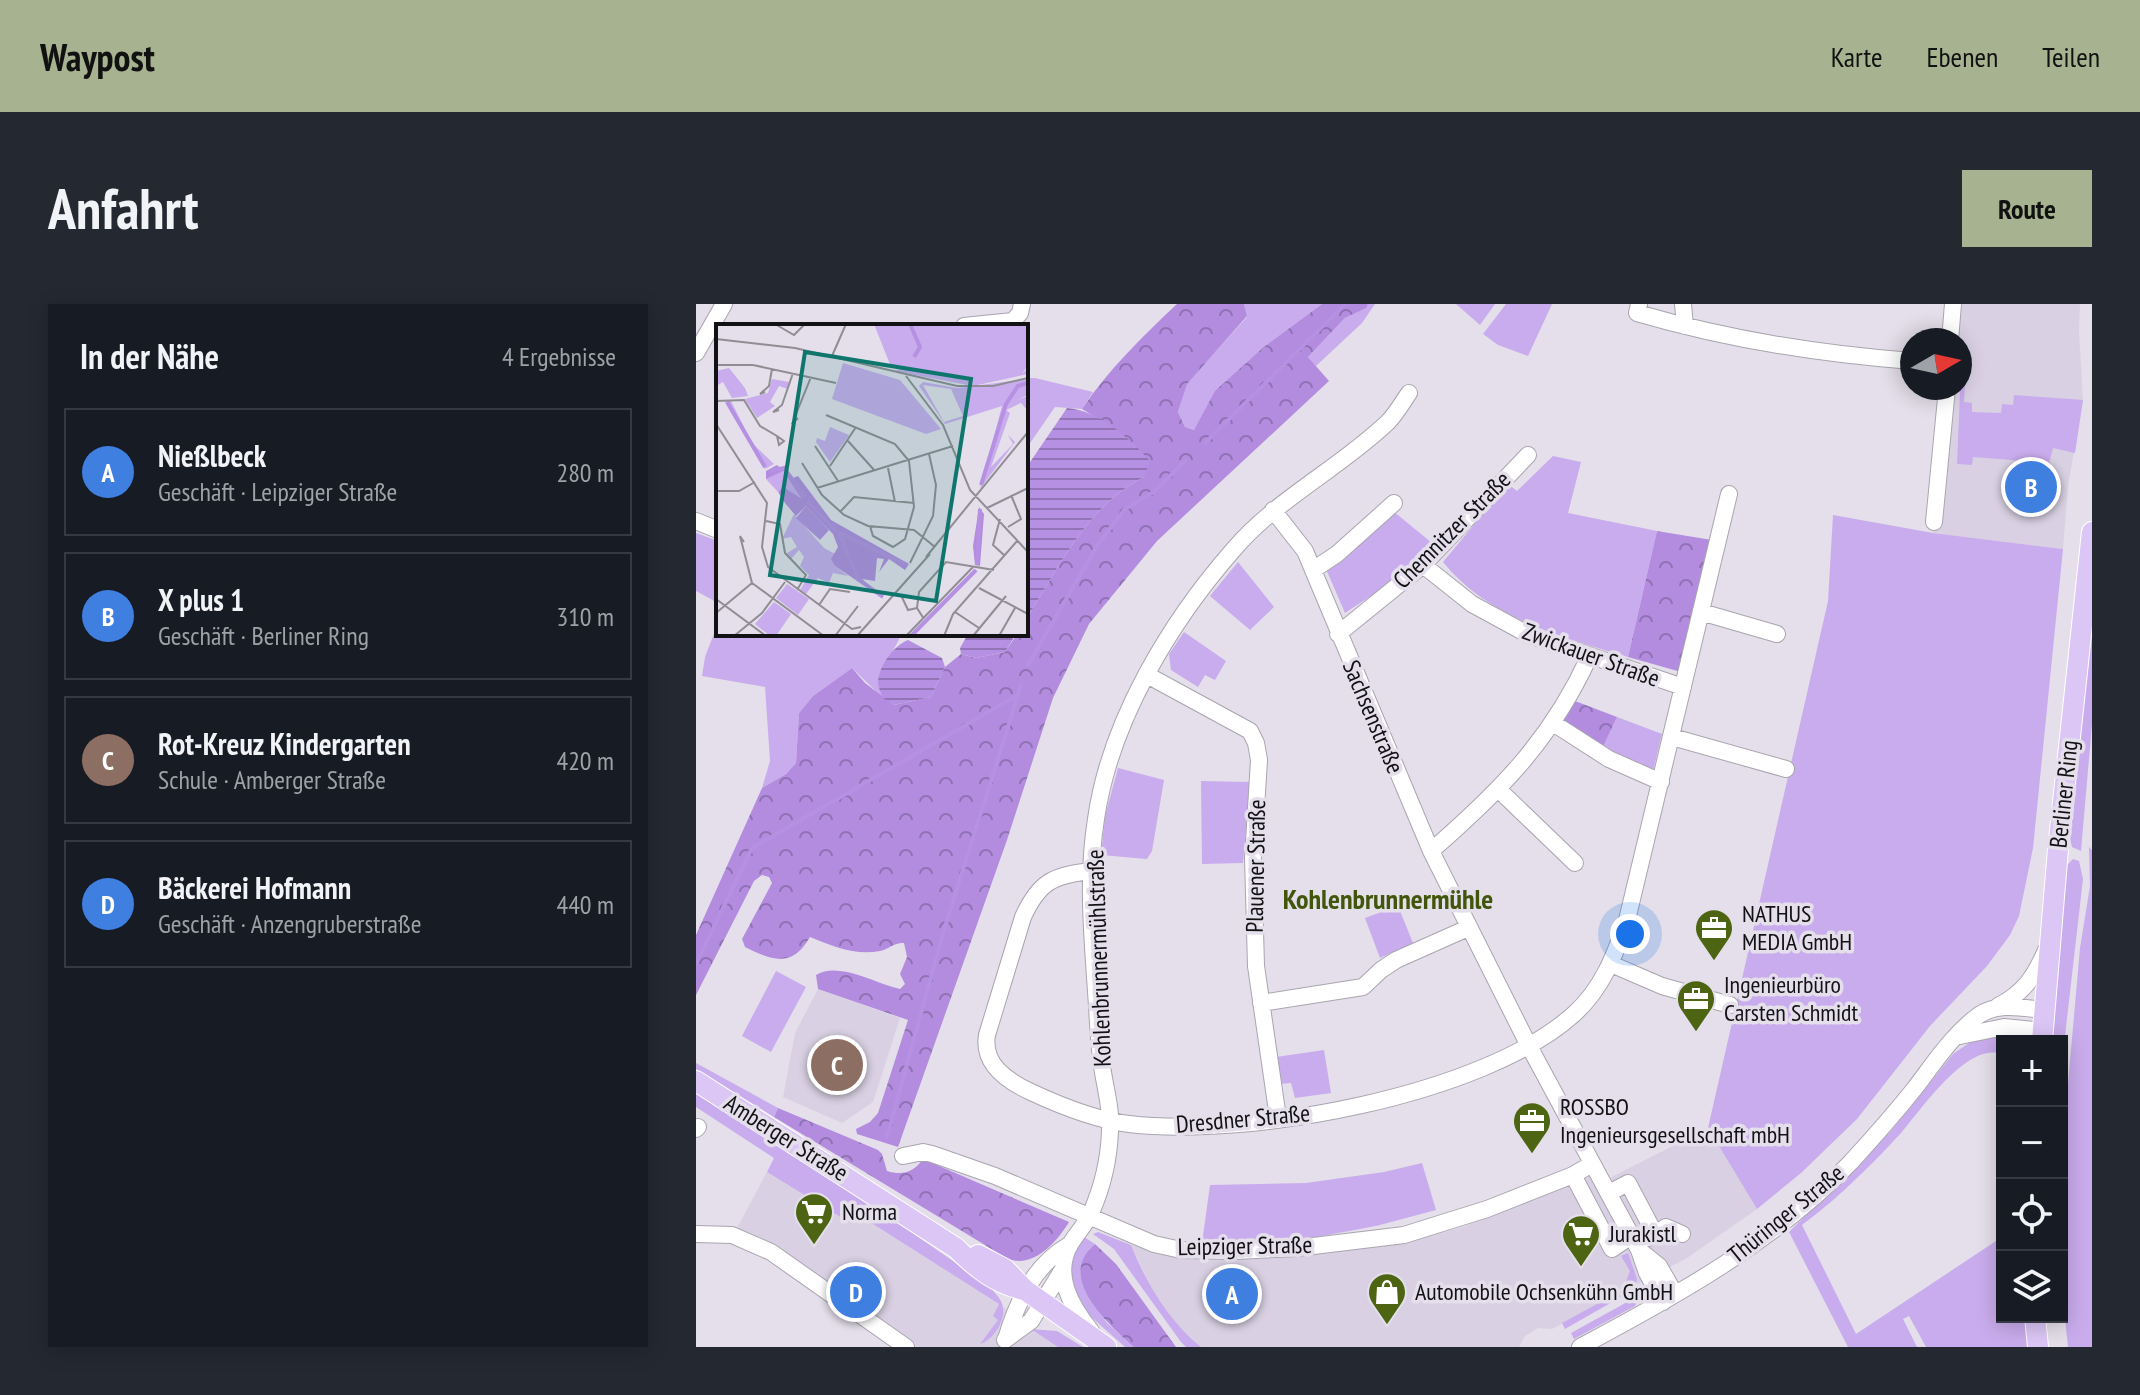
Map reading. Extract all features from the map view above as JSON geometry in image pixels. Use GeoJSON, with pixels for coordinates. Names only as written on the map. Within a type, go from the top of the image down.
{"type":"FeatureCollection","features":[{"type":"Feature","properties":{"kind":"main road","name":"Berliner Ring"},"geometry":{"type":"LineString","coordinates":[[2042,1035],[2092,532]]}},
{"type":"Feature","properties":{"kind":"main road","name":"Amberger Straße"},"geometry":{"type":"LineString","coordinates":[[696,1081],[956,1248],[1005,1269],[1025,1290],[1105,1346]]}},
{"type":"Feature","properties":{"kind":"main road"},"geometry":{"type":"LineString","coordinates":[[2036,1323],[2038,1347]]}},
{"type":"Feature","properties":{"kind":"street"},"geometry":{"type":"LineString","coordinates":[[696,353],[724,304]]}},
{"type":"Feature","properties":{"kind":"street"},"geometry":{"type":"LineString","coordinates":[[984,324],[1013,321],[1020,313],[1022,304]]}},
{"type":"Feature","properties":{"kind":"street"},"geometry":{"type":"LineString","coordinates":[[1639,304],[1637,313],[1685,326],[1785,346],[1900,360]]}},
{"type":"Feature","properties":{"kind":"street"},"geometry":{"type":"LineString","coordinates":[[1683,304],[1685,326]]}},
{"type":"Feature","properties":{"kind":"street"},"geometry":{"type":"LineString","coordinates":[[1951,328],[1953,304]]}},
{"type":"Feature","properties":{"kind":"street","name":"Kohlenbrunnermühlstraße"},"geometry":{"type":"LineString","coordinates":[[1003,1343],[1025,1290],[1047,1263],[1069,1245],[1090,1217],[1104,1172],[1111,1121],[1097,1007],[1091,871],[1097,808],[1111,751],[1147,675],[1202,587],[1237,545],[1273,510],[1390,420],[1409,393]]}},
{"type":"Feature","properties":{"kind":"street"},"geometry":{"type":"LineString","coordinates":[[1934,522],[1946,400]]}},
{"type":"Feature","properties":{"kind":"street","name":"Chemnitzer Straße"},"geometry":{"type":"LineString","coordinates":[[1338,634],[1423,565],[1528,455]]}},
{"type":"Feature","properties":{"kind":"street","name":"Dresdner Straße"},"geometry":{"type":"LineString","coordinates":[[1091,871],[1054,878],[1031,899],[1014,945],[985,1048],[987,1058],[997,1069],[1022,1088],[1047,1100],[1111,1121],[1186,1127],[1278,1118],[1337,1109],[1431,1086],[1529,1046],[1573,1015],[1590,998],[1611,964],[1627,920],[1729,494]]}},
{"type":"Feature","properties":{"kind":"street"},"geometry":{"type":"LineString","coordinates":[[1313,570],[1337,554],[1394,503]]}},
{"type":"Feature","properties":{"kind":"street","name":"Sachsenstraße"},"geometry":{"type":"LineString","coordinates":[[1273,510],[1305,551],[1431,851],[1468,928],[1609,1193],[1647,1273],[1669,1298]]}},
{"type":"Feature","properties":{"kind":"street"},"geometry":{"type":"LineString","coordinates":[[696,521],[716,529]]}},
{"type":"Feature","properties":{"kind":"street","name":"Zwickauer Straße"},"geometry":{"type":"LineString","coordinates":[[1423,565],[1472,604],[1529,635],[1683,687]]}},
{"type":"Feature","properties":{"kind":"street"},"geometry":{"type":"LineString","coordinates":[[1701,612],[1777,634]]}},
{"type":"Feature","properties":{"kind":"street"},"geometry":{"type":"LineString","coordinates":[[1431,851],[1499,790],[1553,723],[1589,657]]}},
{"type":"Feature","properties":{"kind":"street","name":"Plauener Straße"},"geometry":{"type":"LineString","coordinates":[[1147,675],[1250,731],[1256,743],[1259,760],[1253,894],[1261,1003],[1278,1118]]}},
{"type":"Feature","properties":{"kind":"street"},"geometry":{"type":"LineString","coordinates":[[1553,723],[1609,759],[1661,782]]}},
{"type":"Feature","properties":{"kind":"street"},"geometry":{"type":"LineString","coordinates":[[1672,737],[1786,769]]}},
{"type":"Feature","properties":{"kind":"street"},"geometry":{"type":"LineString","coordinates":[[1499,790],[1575,863]]}},
{"type":"Feature","properties":{"kind":"street"},"geometry":{"type":"LineString","coordinates":[[1261,1003],[1363,987],[1396,960],[1468,928]]}},
{"type":"Feature","properties":{"kind":"street","name":"Thüringer Straße"},"geometry":{"type":"LineString","coordinates":[[1580,1347],[1604,1342],[1784,1222],[1831,1181],[1902,1103],[1955,1038],[1979,1016],[2015,997],[2027,986],[2050,941]]}},
{"type":"Feature","properties":{"kind":"street"},"geometry":{"type":"LineString","coordinates":[[1611,964],[1662,986],[1730,1005]]}},
{"type":"Feature","properties":{"kind":"street"},"geometry":{"type":"LineString","coordinates":[[1997,1007],[2044,1010]]}},
{"type":"Feature","properties":{"kind":"street"},"geometry":{"type":"LineString","coordinates":[[1955,1038],[1992,1028],[2036,1035]]}},
{"type":"Feature","properties":{"kind":"street","name":"Leipziger Straße"},"geometry":{"type":"LineString","coordinates":[[903,1156],[923,1152],[932,1154],[995,1176],[1121,1231],[1172,1249],[1214,1251],[1297,1248],[1404,1235],[1487,1209],[1573,1175],[1592,1164]]}},
{"type":"Feature","properties":{"kind":"street"},"geometry":{"type":"LineString","coordinates":[[1573,1175],[1612,1249],[1635,1244],[1666,1227],[1682,1234]]}},
{"type":"Feature","properties":{"kind":"street"},"geometry":{"type":"LineString","coordinates":[[1609,1193],[1628,1183],[1655,1234]]}},
{"type":"Feature","properties":{"kind":"street"},"geometry":{"type":"LineString","coordinates":[[696,1234],[732,1235],[771,1252],[906,1347]]}},
{"type":"Feature","properties":{"kind":"street","name":"Kohlenbrunnermühlstraße"},"geometry":{"type":"LineString","coordinates":[[1003,1343],[1031,1321],[1063,1268],[1069,1245]]}},
{"type":"Feature","properties":{"kind":"street","name":"Kohlenbrunnermühlstraße"},"geometry":{"type":"LineString","coordinates":[[1063,1268],[1064,1284],[1072,1306],[1105,1346]]}},
{"type":"Feature","properties":{"kind":"shaded area"},"geometry":{"type":"Polygon","coordinates":[[[1244,304],[1322,304],[1265,346],[1194,430],[1185,427],[1178,412],[1187,383],[1247,317],[1244,304]]]}},
{"type":"Feature","properties":{"kind":"shaded area"},"geometry":{"type":"Polygon","coordinates":[[[1368,304],[1375,304],[1362,323],[1316,366],[1308,357],[1345,318],[1368,304]]]}},
{"type":"Feature","properties":{"kind":"shaded area"},"geometry":{"type":"Polygon","coordinates":[[[1456,304],[1495,304],[1480,325],[1456,304]]]}},
{"type":"Feature","properties":{"kind":"shaded area"},"geometry":{"type":"Polygon","coordinates":[[[1506,304],[1552,304],[1528,356],[1498,345],[1483,334],[1506,304]]]}},
{"type":"Feature","properties":{"kind":"shaded area"},"geometry":{"type":"Polygon","coordinates":[[[1953,304],[2080,304],[2083,400],[2068,486],[2063,549],[1933,533],[1946,400],[1972,400],[1972,328],[1951,328],[1953,304]]]}},
{"type":"Feature","properties":{"kind":"shaded area"},"geometry":{"type":"Polygon","coordinates":[[[1028,378],[1093,392],[1082,409],[1055,407],[1028,446],[1028,378]]]}},
{"type":"Feature","properties":{"kind":"shaded area"},"geometry":{"type":"Polygon","coordinates":[[[2014,395],[2083,400],[2075,453],[2053,448],[2049,463],[1973,457],[1972,465],[1957,464],[1960,400],[1972,403],[1972,412],[2001,413],[2002,404],[2013,405],[2014,395]]]}},
{"type":"Feature","properties":{"kind":"shaded area"},"geometry":{"type":"Polygon","coordinates":[[[1067,408],[1102,420],[1133,443],[1150,461],[1144,477],[1124,489],[1090,521],[1028,617],[1028,465],[1067,408]]]}},
{"type":"Feature","properties":{"kind":"shaded area"},"geometry":{"type":"Polygon","coordinates":[[[1553,456],[1581,462],[1568,513],[1657,531],[1628,657],[1552,633],[1504,611],[1482,598],[1443,562],[1508,484],[1517,491],[1553,456]]]}},
{"type":"Feature","properties":{"kind":"shaded area"},"geometry":{"type":"Polygon","coordinates":[[[1393,511],[1432,543],[1402,573],[1345,613],[1326,569],[1393,511]]]}},
{"type":"Feature","properties":{"kind":"shaded area"},"geometry":{"type":"Polygon","coordinates":[[[1833,515],[1933,533],[2063,549],[2033,848],[2019,916],[2010,935],[1987,966],[1930,1026],[1857,1119],[1801,1173],[1757,1209],[1708,1128],[1828,601],[1833,515]]]}},
{"type":"Feature","properties":{"kind":"shaded area"},"geometry":{"type":"Polygon","coordinates":[[[696,533],[716,540],[716,602],[696,591],[696,533]]]}},
{"type":"Feature","properties":{"kind":"shaded area"},"geometry":{"type":"Polygon","coordinates":[[[1238,562],[1274,607],[1250,630],[1210,596],[1238,562]]]}},
{"type":"Feature","properties":{"kind":"shaded area"},"geometry":{"type":"Polygon","coordinates":[[[2092,614],[2092,724],[2081,851],[2072,847],[2069,833],[2092,614]]]}},
{"type":"Feature","properties":{"kind":"shaded area"},"geometry":{"type":"Polygon","coordinates":[[[716,628],[716,636],[900,636],[882,672],[883,698],[852,668],[813,696],[799,713],[796,763],[786,774],[762,788],[770,761],[765,687],[702,676],[705,657],[716,628]]]}},
{"type":"Feature","properties":{"kind":"shaded area"},"geometry":{"type":"Polygon","coordinates":[[[1184,632],[1226,661],[1215,680],[1205,675],[1198,687],[1171,670],[1169,654],[1184,632]]]}},
{"type":"Feature","properties":{"kind":"shaded area"},"geometry":{"type":"Polygon","coordinates":[[[967,636],[1012,636],[1013,639],[1005,652],[976,658],[961,654],[960,648],[967,636]]]}},
{"type":"Feature","properties":{"kind":"shaded area"},"geometry":{"type":"Polygon","coordinates":[[[908,640],[942,658],[945,667],[931,697],[894,705],[883,698],[879,677],[887,658],[908,640]]]}},
{"type":"Feature","properties":{"kind":"shaded area"},"geometry":{"type":"Polygon","coordinates":[[[1617,717],[1662,734],[1653,771],[1603,747],[1617,717]]]}},
{"type":"Feature","properties":{"kind":"shaded area"},"geometry":{"type":"Polygon","coordinates":[[[1118,768],[1164,780],[1152,851],[1147,859],[1101,855],[1105,816],[1118,768]]]}},
{"type":"Feature","properties":{"kind":"shaded area"},"geometry":{"type":"Polygon","coordinates":[[[1201,781],[1250,782],[1243,863],[1202,864],[1201,781]]]}},
{"type":"Feature","properties":{"kind":"shaded area"},"geometry":{"type":"Polygon","coordinates":[[[2089,847],[2092,850],[2092,1347],[2068,1347],[2065,1323],[2068,1323],[2068,1084],[2080,948],[2090,886],[2089,847]]]}},
{"type":"Feature","properties":{"kind":"shaded area"},"geometry":{"type":"Polygon","coordinates":[[[2073,859],[2079,861],[2083,879],[2065,1035],[2052,1035],[2066,866],[2073,859]]]}},
{"type":"Feature","properties":{"kind":"shaded area"},"geometry":{"type":"Polygon","coordinates":[[[1398,906],[1413,943],[1380,958],[1365,918],[1398,906]]]}},
{"type":"Feature","properties":{"kind":"shaded area"},"geometry":{"type":"Polygon","coordinates":[[[776,971],[806,987],[771,1052],[742,1036],[776,971]]]}},
{"type":"Feature","properties":{"kind":"shaded area"},"geometry":{"type":"Polygon","coordinates":[[[818,989],[900,1018],[873,1102],[842,1123],[783,1097],[795,1033],[818,989]]]}},
{"type":"Feature","properties":{"kind":"shaded area"},"geometry":{"type":"Polygon","coordinates":[[[1996,1034],[1999,1035],[1996,1035],[1996,1054],[1974,1058],[1960,1067],[1869,1166],[1802,1225],[1856,1334],[1996,1241],[1996,1323],[2027,1323],[2029,1347],[1926,1347],[1909,1316],[1903,1319],[1917,1347],[1848,1347],[1789,1232],[1891,1131],[1953,1054],[1969,1043],[1996,1034]]]}},
{"type":"Feature","properties":{"kind":"shaded area"},"geometry":{"type":"Polygon","coordinates":[[[1324,1050],[1331,1093],[1295,1098],[1291,1083],[1280,1084],[1276,1057],[1324,1050]]]}},
{"type":"Feature","properties":{"kind":"shaded area"},"geometry":{"type":"Polygon","coordinates":[[[696,1063],[778,1108],[774,1117],[696,1069],[696,1063]]]}},
{"type":"Feature","properties":{"kind":"shaded area"},"geometry":{"type":"Polygon","coordinates":[[[696,1094],[888,1216],[989,1286],[1003,1308],[1000,1325],[993,1335],[980,1344],[998,1320],[993,1316],[999,1304],[859,1215],[852,1224],[767,1172],[774,1158],[696,1107],[696,1094]]]}},
{"type":"Feature","properties":{"kind":"shaded area"},"geometry":{"type":"Polygon","coordinates":[[[1708,1128],[1757,1209],[1687,1258],[1552,1329],[1538,1328],[1525,1336],[1519,1347],[1201,1347],[1177,1324],[1155,1295],[1131,1245],[1167,1254],[1314,1252],[1394,1245],[1463,1227],[1591,1176],[1596,1185],[1708,1128]]]}},
{"type":"Feature","properties":{"kind":"shaded area"},"geometry":{"type":"Polygon","coordinates":[[[1422,1163],[1436,1210],[1376,1226],[1306,1239],[1202,1243],[1210,1185],[1306,1183],[1384,1172],[1422,1163]]]}},
{"type":"Feature","properties":{"kind":"shaded area"},"geometry":{"type":"Polygon","coordinates":[[[767,1172],[852,1223],[859,1214],[999,1304],[1058,1347],[917,1347],[803,1268],[736,1230],[767,1172]]]}},
{"type":"Feature","properties":{"kind":"shaded area"},"geometry":{"type":"Polygon","coordinates":[[[1098,1232],[1131,1245],[1160,1300],[1178,1325],[1201,1347],[1186,1347],[1181,1342],[1114,1249],[1093,1234],[1098,1232]]]}},
{"type":"Feature","properties":{"kind":"shaded area"},"geometry":{"type":"Polygon","coordinates":[[[1084,1237],[1095,1244],[1089,1249],[1090,1300],[1107,1323],[1134,1347],[1125,1347],[1081,1308],[1071,1277],[1071,1261],[1084,1237]]]}},
{"type":"Feature","properties":{"kind":"shaded area"},"geometry":{"type":"Polygon","coordinates":[[[1628,1253],[1637,1279],[1635,1289],[1565,1329],[1562,1323],[1623,1290],[1630,1271],[1621,1256],[1628,1253]]]}},
{"type":"Feature","properties":{"kind":"shaded area"},"geometry":{"type":"Polygon","coordinates":[[[1640,1295],[1635,1306],[1574,1339],[1571,1333],[1640,1295]]]}},
{"type":"Feature","properties":{"kind":"shaded area"},"geometry":{"type":"Polygon","coordinates":[[[1031,1329],[1057,1331],[1083,1347],[1058,1347],[1031,1329]]]}},
{"type":"Feature","properties":{"kind":"green space"},"geometry":{"type":"Polygon","coordinates":[[[1177,304],[1244,304],[1247,316],[1187,384],[1178,412],[1185,427],[1194,430],[1215,391],[1265,346],[1322,304],[1368,304],[1345,318],[1308,357],[1329,381],[1157,541],[1089,624],[1053,698],[1007,840],[898,1147],[857,1134],[856,1129],[870,1122],[878,1113],[908,1020],[818,989],[816,975],[825,971],[846,972],[900,989],[905,984],[900,974],[907,957],[904,943],[880,951],[862,952],[835,947],[810,937],[796,954],[789,957],[773,958],[755,952],[745,947],[742,939],[772,883],[769,877],[762,875],[754,881],[696,995],[696,935],[762,788],[786,774],[796,763],[799,713],[813,696],[852,668],[865,683],[894,705],[931,697],[945,667],[961,654],[976,658],[1005,652],[1016,636],[1028,636],[1028,617],[1076,540],[1106,504],[1144,477],[1113,428],[1082,409],[1139,341],[1177,304]]]}},
{"type":"Feature","properties":{"kind":"green space"},"geometry":{"type":"Polygon","coordinates":[[[1657,531],[1712,540],[1681,672],[1628,657],[1657,531]]]}},
{"type":"Feature","properties":{"kind":"green space"},"geometry":{"type":"Polygon","coordinates":[[[1575,701],[1617,717],[1603,747],[1562,723],[1575,701]]]}},
{"type":"Feature","properties":{"kind":"green space"},"geometry":{"type":"Polygon","coordinates":[[[778,1108],[878,1150],[887,1171],[908,1172],[923,1159],[1069,1222],[1058,1238],[1035,1257],[1018,1261],[1008,1259],[774,1117],[778,1108]]]}},
{"type":"Feature","properties":{"kind":"green space"},"geometry":{"type":"Polygon","coordinates":[[[1095,1244],[1116,1264],[1176,1347],[1134,1347],[1100,1313],[1083,1285],[1081,1271],[1084,1257],[1095,1244]]]}},
{"type":"Feature","properties":{"kind":"waterway"},"geometry":{"type":"LineString","coordinates":[[1205,443],[1345,304]]}},
{"type":"Feature","properties":{"kind":"waterway"},"geometry":{"type":"LineString","coordinates":[[1028,665],[1098,544],[1125,509],[1155,491],[1185,461]]}},
{"type":"Feature","properties":{"kind":"waterway"},"geometry":{"type":"LineString","coordinates":[[696,964],[752,848],[1018,695],[1021,685]]}},
{"type":"Feature","properties":{"kind":"waterway"},"geometry":{"type":"LineString","coordinates":[[887,1137],[944,930],[1018,695]]}},
{"type":"Feature","properties":{"kind":"place","name":"X plus 1"},"geometry":{"type":"Point","coordinates":[2031,487]}},
{"type":"Feature","properties":{"kind":"place","name":"NATHUS MEDIA GmbH"},"geometry":{"type":"Point","coordinates":[1714,962]}},
{"type":"Feature","properties":{"kind":"place","name":"Ingenieurbüro Carsten Schmidt"},"geometry":{"type":"Point","coordinates":[1696,1033]}},
{"type":"Feature","properties":{"kind":"place","name":"Rot-Kreuz Kindergarten"},"geometry":{"type":"Point","coordinates":[837,1065]}},
{"type":"Feature","properties":{"kind":"place","name":"ROSSBO Ingenieursgesellschaft mbH"},"geometry":{"type":"Point","coordinates":[1532,1155]}},
{"type":"Feature","properties":{"kind":"place","name":"Norma"},"geometry":{"type":"Point","coordinates":[814,1246]}},
{"type":"Feature","properties":{"kind":"place","name":"Jurakistl"},"geometry":{"type":"Point","coordinates":[1581,1268]}},
{"type":"Feature","properties":{"kind":"place","name":"Bäckerei Hofmann"},"geometry":{"type":"Point","coordinates":[856,1292]}},
{"type":"Feature","properties":{"kind":"place","name":"Nießlbeck"},"geometry":{"type":"Point","coordinates":[1232,1294]}},
{"type":"Feature","properties":{"kind":"place","name":"Automobile Ochsenkühn GmbH"},"geometry":{"type":"Point","coordinates":[1387,1326]}},
{"type":"Feature","properties":{"kind":"district","name":"Kohlenbrunnermühle"},"geometry":{"type":"Point","coordinates":[1388,899]}}]}
